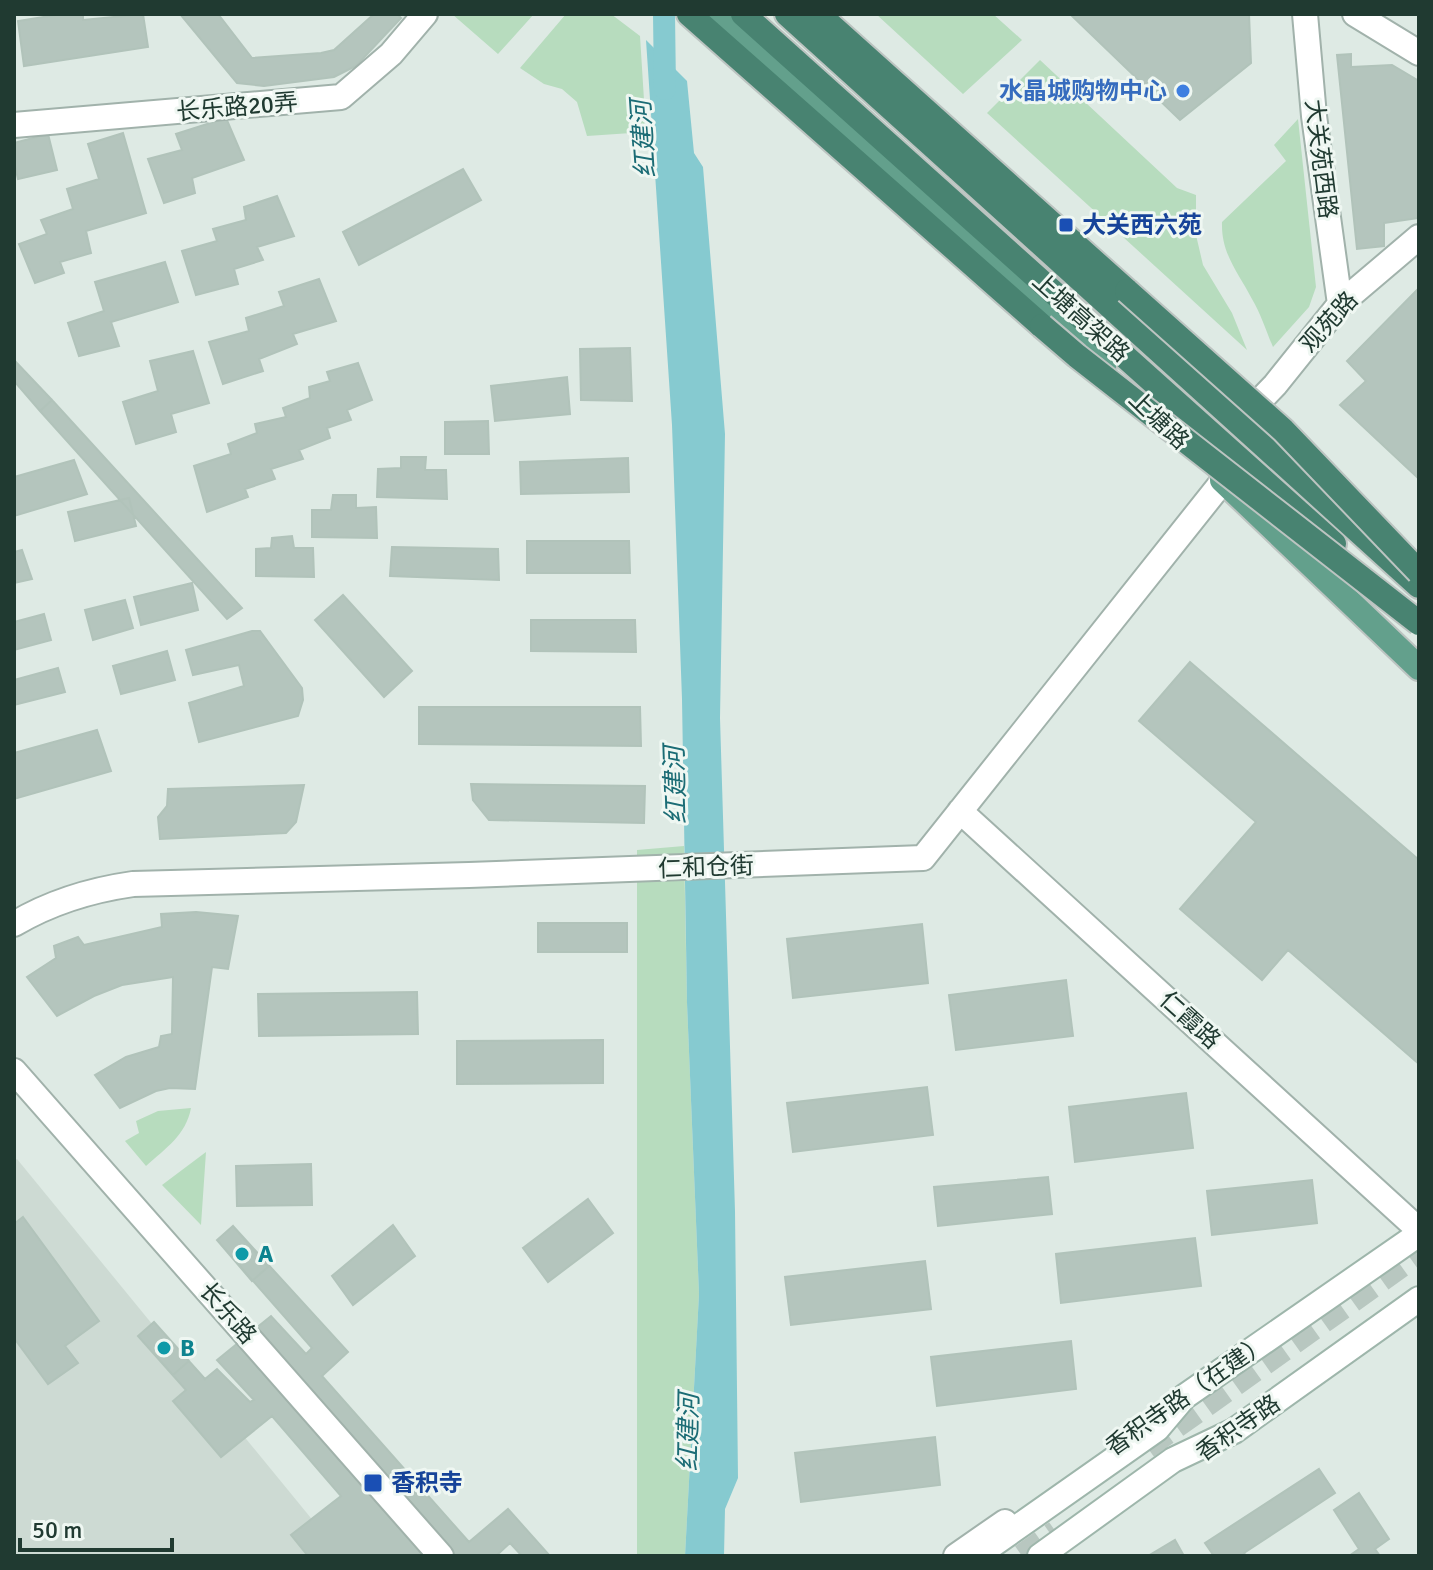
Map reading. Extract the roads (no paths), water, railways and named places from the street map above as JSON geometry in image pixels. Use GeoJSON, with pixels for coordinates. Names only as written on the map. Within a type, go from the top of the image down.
{"type":"FeatureCollection","features":[{"type":"Feature","properties":{"kind":"highway"},"geometry":{"type":"LineString","coordinates":[[689,14],[1077,356],[1419,622]]}},
{"type":"Feature","properties":{"kind":"highway","name":"上塘高架路"},"geometry":{"type":"LineString","coordinates":[[743,14],[1419,622]]}},
{"type":"Feature","properties":{"kind":"highway","name":"上塘高架路"},"geometry":{"type":"LineString","coordinates":[[787,14],[1419,586]]}},
{"type":"Feature","properties":{"kind":"highway"},"geometry":{"type":"LineString","coordinates":[[818,14],[1283,430],[1419,572]]}},
{"type":"Feature","properties":{"kind":"main road","name":"上塘路"},"geometry":{"type":"LineString","coordinates":[[718,14],[1012,277],[1419,668]]}},
{"type":"Feature","properties":{"kind":"main road"},"geometry":{"type":"LineString","coordinates":[[805,14],[1247,414],[1419,562]]}},
{"type":"Feature","properties":{"kind":"street","name":"长乐路20弄"},"geometry":{"type":"LineString","coordinates":[[14,125],[341,97],[391,54],[425,14]]}},
{"type":"Feature","properties":{"kind":"street","name":"大关苑西路"},"geometry":{"type":"LineString","coordinates":[[1305,14],[1314,116],[1340,304]]}},
{"type":"Feature","properties":{"kind":"street"},"geometry":{"type":"LineString","coordinates":[[1355,14],[1419,53]]}},
{"type":"Feature","properties":{"kind":"street","name":"观苑路"},"geometry":{"type":"LineString","coordinates":[[1247,414],[1275,385],[1340,304],[1419,237]]}},
{"type":"Feature","properties":{"kind":"street","name":"仁和仓街"},"geometry":{"type":"LineString","coordinates":[[14,924],[34,912],[70,898],[101,888],[133,884],[923,858],[1223,481]]}},
{"type":"Feature","properties":{"kind":"street","name":"仁霞路"},"geometry":{"type":"LineString","coordinates":[[960,811],[1419,1232]]}},
{"type":"Feature","properties":{"kind":"street","name":"长乐路"},"geometry":{"type":"LineString","coordinates":[[14,1071],[441,1556]]}},
{"type":"Feature","properties":{"kind":"street","name":"香积寺路（在建）"},"geometry":{"type":"LineString","coordinates":[[956,1556],[1419,1232]]}},
{"type":"Feature","properties":{"kind":"street","name":"香积寺路"},"geometry":{"type":"LineString","coordinates":[[1057,1556],[1419,1299]]}},
{"type":"Feature","properties":{"kind":"street"},"geometry":{"type":"LineString","coordinates":[[985,1550],[1157,1429],[1184,1397]]}},
{"type":"Feature","properties":{"kind":"street"},"geometry":{"type":"LineString","coordinates":[[1040,1556],[1173,1460],[1234,1431]]}},
{"type":"Feature","properties":{"kind":"water"},"geometry":{"type":"Polygon","coordinates":[[[646,40],[687,81],[694,153],[703,167],[725,434],[720,718],[735,1211],[738,1478],[725,1509],[724,1556],[685,1556],[699,1294],[687,1003],[682,699],[672,425],[646,40]]]}},
{"type":"Feature","properties":{"kind":"waterway","name":"红建河"},"geometry":{"type":"LineString","coordinates":[[664,14],[665,89]]}},
{"type":"Feature","properties":{"kind":"tunnel"},"geometry":{"type":"LineString","coordinates":[[1147,1447],[1419,1253]]}},
{"type":"Feature","properties":{"kind":"tunnel"},"geometry":{"type":"LineString","coordinates":[[1022,1556],[1056,1532]]}},
{"type":"Feature","properties":{"kind":"place","name":"水晶城购物中心"},"geometry":{"type":"Point","coordinates":[1183,91]}},
{"type":"Feature","properties":{"kind":"place","name":"大关西六苑"},"geometry":{"type":"Point","coordinates":[1066,225]}},
{"type":"Feature","properties":{"kind":"place","name":"A"},"geometry":{"type":"Point","coordinates":[242,1254]}},
{"type":"Feature","properties":{"kind":"place","name":"B"},"geometry":{"type":"Point","coordinates":[164,1348]}},
{"type":"Feature","properties":{"kind":"place","name":"香积寺"},"geometry":{"type":"Point","coordinates":[373,1483]}}]}
